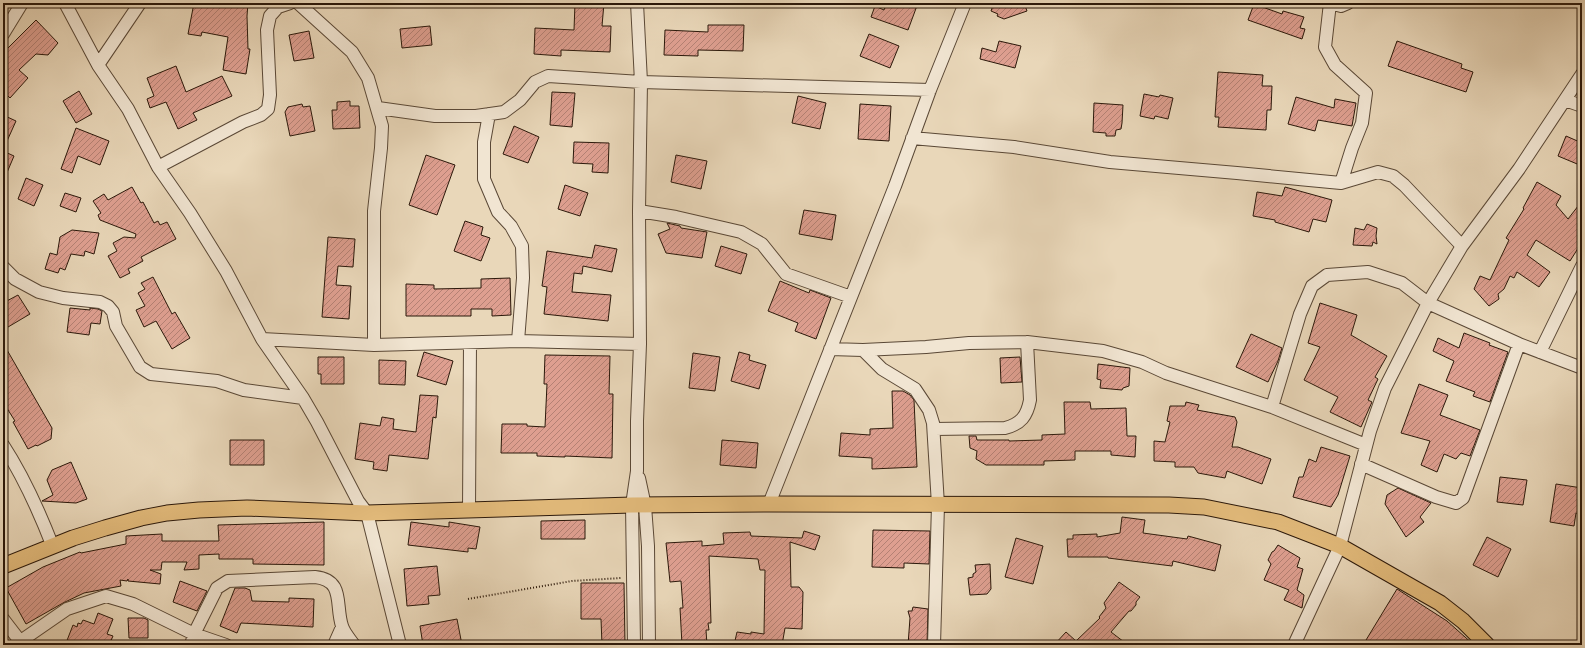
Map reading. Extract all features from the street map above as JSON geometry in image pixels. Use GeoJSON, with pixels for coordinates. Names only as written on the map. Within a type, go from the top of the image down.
{"type":"FeatureCollection","features":[{"type":"Feature","properties":{"kind":"main road"},"geometry":{"type":"LineString","coordinates":[[3,566],[73,538],[141,518],[167,513],[247,508],[367,513],[769,504],[1169,505],[1204,507],[1278,522],[1340,546],[1440,603],[1467,625],[1487,645]]}},
{"type":"Feature","properties":{"kind":"street"},"geometry":{"type":"LineString","coordinates":[[3,34],[22,3]]}},
{"type":"Feature","properties":{"kind":"street"},"geometry":{"type":"LineString","coordinates":[[66,3],[98,65],[128,109],[158,167],[190,213],[226,271],[262,339],[303,398],[358,501],[367,513],[400,645]]}},
{"type":"Feature","properties":{"kind":"street"},"geometry":{"type":"LineString","coordinates":[[98,65],[140,3]]}},
{"type":"Feature","properties":{"kind":"street"},"geometry":{"type":"LineString","coordinates":[[158,167],[243,122],[261,115],[268,109],[270,95],[267,38],[268,23],[270,16],[278,7],[290,3]]}},
{"type":"Feature","properties":{"kind":"street"},"geometry":{"type":"LineString","coordinates":[[298,3],[352,52],[368,78],[378,108],[382,126],[374,211],[374,345]]}},
{"type":"Feature","properties":{"kind":"street"},"geometry":{"type":"LineString","coordinates":[[634,645],[633,578],[639,506],[637,471],[637,420],[640,344],[638,211],[642,82],[637,3]]}},
{"type":"Feature","properties":{"kind":"street"},"geometry":{"type":"LineString","coordinates":[[769,504],[895,186],[930,90],[965,3]]}},
{"type":"Feature","properties":{"kind":"street"},"geometry":{"type":"LineString","coordinates":[[1341,183],[1362,123],[1366,93],[1335,65],[1325,47],[1330,3],[1341,6],[1348,3]]}},
{"type":"Feature","properties":{"kind":"street"},"geometry":{"type":"LineString","coordinates":[[1294,645],[1340,546],[1366,445],[1385,388],[1428,304],[1462,246],[1519,169],[1582,74]]}},
{"type":"Feature","properties":{"kind":"street"},"geometry":{"type":"LineString","coordinates":[[378,108],[435,116],[458,117],[504,112],[520,100],[535,82],[548,76],[642,82],[930,90]]}},
{"type":"Feature","properties":{"kind":"street"},"geometry":{"type":"LineString","coordinates":[[1565,100],[1582,106]]}},
{"type":"Feature","properties":{"kind":"street"},"geometry":{"type":"LineString","coordinates":[[489,114],[484,142],[484,179],[498,212],[511,226],[522,246],[523,278],[518,341]]}},
{"type":"Feature","properties":{"kind":"street"},"geometry":{"type":"LineString","coordinates":[[912,138],[1014,147],[1110,162],[1341,183],[1378,172],[1393,176],[1462,246]]}},
{"type":"Feature","properties":{"kind":"street"},"geometry":{"type":"LineString","coordinates":[[638,211],[676,217],[741,232],[762,244],[786,274],[851,297]]}},
{"type":"Feature","properties":{"kind":"street"},"geometry":{"type":"LineString","coordinates":[[1540,352],[1582,266]]}},
{"type":"Feature","properties":{"kind":"street"},"geometry":{"type":"LineString","coordinates":[[3,267],[15,279],[39,292],[63,298],[100,302],[108,306],[113,312],[116,326],[140,367],[151,374],[217,381],[244,390],[303,398]]}},
{"type":"Feature","properties":{"kind":"street"},"geometry":{"type":"LineString","coordinates":[[1272,407],[1292,338],[1303,307],[1312,286],[1327,275],[1368,272],[1402,284],[1428,304],[1519,344],[1582,368]]}},
{"type":"Feature","properties":{"kind":"street"},"geometry":{"type":"LineString","coordinates":[[262,339],[374,345],[518,341],[640,344]]}},
{"type":"Feature","properties":{"kind":"street"},"geometry":{"type":"LineString","coordinates":[[830,349],[863,350],[969,343],[1027,342],[1103,351],[1122,356],[1166,373],[1272,407],[1366,445]]}},
{"type":"Feature","properties":{"kind":"street"},"geometry":{"type":"LineString","coordinates":[[934,429],[1005,428],[1015,425],[1024,417],[1028,410],[1030,400],[1027,342]]}},
{"type":"Feature","properties":{"kind":"street"},"geometry":{"type":"LineString","coordinates":[[469,511],[470,343]]}},
{"type":"Feature","properties":{"kind":"street"},"geometry":{"type":"LineString","coordinates":[[1361,464],[1436,497],[1456,503],[1463,498],[1519,344]]}},
{"type":"Feature","properties":{"kind":"street"},"geometry":{"type":"LineString","coordinates":[[863,350],[882,369],[896,378],[909,383],[915,388],[929,410],[934,429],[938,505],[934,645]]}},
{"type":"Feature","properties":{"kind":"street"},"geometry":{"type":"LineString","coordinates":[[3,445],[23,478],[40,514],[53,547]]}},
{"type":"Feature","properties":{"kind":"street"},"geometry":{"type":"LineString","coordinates":[[639,506],[648,546],[649,645]]}},
{"type":"Feature","properties":{"kind":"street"},"geometry":{"type":"LineString","coordinates":[[193,640],[217,588],[228,581],[315,577],[324,578],[331,581],[337,595],[342,627],[354,645]]}},
{"type":"Feature","properties":{"kind":"street"},"geometry":{"type":"LineString","coordinates":[[3,619],[19,644],[67,609],[106,596],[133,604],[193,640],[226,645]]}},
{"type":"Feature","properties":{"kind":"street"},"geometry":{"type":"LineString","coordinates":[[334,645],[342,627]]}},
{"type":"Feature","properties":{"kind":"path"},"geometry":{"type":"LineString","coordinates":[[468,599],[572,580],[633,578]]}},
{"type":"Feature","properties":{"kind":"building"},"geometry":{"type":"Polygon","coordinates":[[[194,3],[248,3],[248,49],[250,49],[246,74],[223,70],[228,37],[202,32],[201,36],[188,34],[194,3]]]}},
{"type":"Feature","properties":{"kind":"building"},"geometry":{"type":"Polygon","coordinates":[[[575,3],[604,3],[602,26],[611,26],[610,52],[561,50],[561,56],[534,54],[535,28],[574,30],[575,3]]]}},
{"type":"Feature","properties":{"kind":"building"},"geometry":{"type":"Polygon","coordinates":[[[886,3],[918,3],[908,30],[871,17],[875,6],[884,10],[886,3]]]}},
{"type":"Feature","properties":{"kind":"building"},"geometry":{"type":"Polygon","coordinates":[[[994,3],[1024,3],[1027,11],[1004,19],[991,11],[994,3]]]}},
{"type":"Feature","properties":{"kind":"building"},"geometry":{"type":"Polygon","coordinates":[[[1254,4],[1282,14],[1283,11],[1304,17],[1300,28],[1305,29],[1302,39],[1248,20],[1254,4]]]}},
{"type":"Feature","properties":{"kind":"building"},"geometry":{"type":"Polygon","coordinates":[[[36,20],[58,43],[48,55],[36,54],[19,70],[28,78],[10,98],[3,91],[3,53],[36,20]]]}},
{"type":"Feature","properties":{"kind":"building"},"geometry":{"type":"Polygon","coordinates":[[[708,25],[744,25],[743,51],[698,50],[698,56],[664,55],[665,30],[708,32],[708,25]]]}},
{"type":"Feature","properties":{"kind":"building"},"geometry":{"type":"Polygon","coordinates":[[[430,26],[432,45],[402,48],[400,29],[430,26]]]}},
{"type":"Feature","properties":{"kind":"building"},"geometry":{"type":"Polygon","coordinates":[[[309,31],[314,58],[294,61],[289,35],[309,31]]]}},
{"type":"Feature","properties":{"kind":"building"},"geometry":{"type":"Polygon","coordinates":[[[869,34],[899,46],[890,68],[860,56],[869,34]]]}},
{"type":"Feature","properties":{"kind":"building"},"geometry":{"type":"Polygon","coordinates":[[[999,41],[1021,46],[1015,68],[980,59],[982,48],[996,52],[999,41]]]}},
{"type":"Feature","properties":{"kind":"building"},"geometry":{"type":"Polygon","coordinates":[[[1397,41],[1462,64],[1461,68],[1473,72],[1466,92],[1388,66],[1397,41]]]}},
{"type":"Feature","properties":{"kind":"building"},"geometry":{"type":"Polygon","coordinates":[[[176,66],[186,92],[222,76],[232,96],[193,113],[197,120],[178,129],[166,102],[150,108],[147,99],[154,96],[147,78],[176,66]]]}},
{"type":"Feature","properties":{"kind":"building"},"geometry":{"type":"Polygon","coordinates":[[[1218,72],[1263,75],[1262,86],[1272,86],[1271,110],[1267,110],[1266,130],[1218,127],[1219,117],[1215,117],[1218,72]]]}},
{"type":"Feature","properties":{"kind":"building"},"geometry":{"type":"Polygon","coordinates":[[[79,91],[92,114],[76,123],[63,101],[79,91]]]}},
{"type":"Feature","properties":{"kind":"building"},"geometry":{"type":"Polygon","coordinates":[[[552,92],[575,93],[572,127],[550,125],[552,92]]]}},
{"type":"Feature","properties":{"kind":"building"},"geometry":{"type":"Polygon","coordinates":[[[1144,94],[1173,98],[1168,119],[1155,116],[1154,119],[1140,116],[1144,94]]]}},
{"type":"Feature","properties":{"kind":"building"},"geometry":{"type":"Polygon","coordinates":[[[798,96],[826,103],[820,129],[792,123],[798,96]]]}},
{"type":"Feature","properties":{"kind":"building"},"geometry":{"type":"Polygon","coordinates":[[[1296,97],[1334,108],[1335,99],[1356,103],[1352,126],[1318,120],[1315,131],[1288,124],[1296,97]]]}},
{"type":"Feature","properties":{"kind":"building"},"geometry":{"type":"Polygon","coordinates":[[[350,101],[350,106],[359,106],[360,128],[333,129],[332,110],[337,110],[337,102],[350,101]]]}},
{"type":"Feature","properties":{"kind":"building"},"geometry":{"type":"Polygon","coordinates":[[[1094,103],[1123,105],[1121,129],[1116,130],[1115,136],[1106,136],[1106,133],[1093,132],[1094,103]]]}},
{"type":"Feature","properties":{"kind":"building"},"geometry":{"type":"Polygon","coordinates":[[[302,104],[303,107],[310,106],[315,131],[290,136],[285,112],[288,107],[302,104]]]}},
{"type":"Feature","properties":{"kind":"building"},"geometry":{"type":"Polygon","coordinates":[[[860,104],[891,106],[889,141],[858,139],[860,104]]]}},
{"type":"Feature","properties":{"kind":"building"},"geometry":{"type":"Polygon","coordinates":[[[3,115],[16,121],[3,150],[3,115]]]}},
{"type":"Feature","properties":{"kind":"building"},"geometry":{"type":"Polygon","coordinates":[[[514,126],[539,137],[528,163],[503,154],[514,126]]]}},
{"type":"Feature","properties":{"kind":"building"},"geometry":{"type":"Polygon","coordinates":[[[76,128],[109,141],[100,165],[78,156],[72,173],[61,169],[76,128]]]}},
{"type":"Feature","properties":{"kind":"building"},"geometry":{"type":"Polygon","coordinates":[[[1566,136],[1582,143],[1582,166],[1558,156],[1566,136]]]}},
{"type":"Feature","properties":{"kind":"building"},"geometry":{"type":"Polygon","coordinates":[[[574,142],[609,143],[608,173],[592,172],[593,164],[573,163],[574,142]]]}},
{"type":"Feature","properties":{"kind":"building"},"geometry":{"type":"Polygon","coordinates":[[[3,151],[14,156],[3,182],[3,151]]]}},
{"type":"Feature","properties":{"kind":"building"},"geometry":{"type":"Polygon","coordinates":[[[426,155],[455,165],[437,215],[409,205],[426,155]]]}},
{"type":"Feature","properties":{"kind":"building"},"geometry":{"type":"Polygon","coordinates":[[[676,155],[707,161],[701,189],[671,182],[676,155]]]}},
{"type":"Feature","properties":{"kind":"building"},"geometry":{"type":"Polygon","coordinates":[[[26,178],[43,185],[34,206],[18,199],[26,178]]]}},
{"type":"Feature","properties":{"kind":"building"},"geometry":{"type":"Polygon","coordinates":[[[1537,182],[1561,196],[1556,205],[1568,219],[1582,201],[1582,242],[1570,261],[1536,240],[1527,255],[1550,272],[1539,287],[1517,272],[1514,278],[1510,276],[1504,289],[1498,294],[1499,299],[1489,306],[1474,289],[1480,276],[1490,280],[1509,240],[1506,238],[1524,209],[1523,208],[1537,182]]]}},
{"type":"Feature","properties":{"kind":"building"},"geometry":{"type":"Polygon","coordinates":[[[565,185],[588,193],[580,216],[558,209],[565,185]]]}},
{"type":"Feature","properties":{"kind":"building"},"geometry":{"type":"Polygon","coordinates":[[[132,187],[141,203],[143,202],[154,223],[158,221],[160,225],[167,222],[176,239],[141,257],[143,261],[128,269],[130,273],[120,278],[108,256],[117,251],[113,243],[124,237],[135,238],[136,234],[100,220],[98,215],[101,213],[93,201],[104,194],[108,200],[132,187]]]}},
{"type":"Feature","properties":{"kind":"building"},"geometry":{"type":"Polygon","coordinates":[[[1285,187],[1332,200],[1326,222],[1313,219],[1309,232],[1275,222],[1275,220],[1253,216],[1257,192],[1282,196],[1285,187]]]}},
{"type":"Feature","properties":{"kind":"building"},"geometry":{"type":"Polygon","coordinates":[[[65,193],[81,198],[76,212],[60,206],[65,193]]]}},
{"type":"Feature","properties":{"kind":"building"},"geometry":{"type":"Polygon","coordinates":[[[804,210],[836,215],[832,240],[799,234],[804,210]]]}},
{"type":"Feature","properties":{"kind":"building"},"geometry":{"type":"Polygon","coordinates":[[[465,221],[483,227],[481,235],[490,238],[481,261],[454,251],[465,221]]]}},
{"type":"Feature","properties":{"kind":"building"},"geometry":{"type":"Polygon","coordinates":[[[667,223],[680,226],[681,228],[707,232],[702,258],[666,253],[658,234],[670,229],[667,223]]]}},
{"type":"Feature","properties":{"kind":"building"},"geometry":{"type":"Polygon","coordinates":[[[1367,224],[1377,228],[1377,244],[1373,242],[1372,246],[1353,245],[1355,228],[1364,230],[1367,224]]]}},
{"type":"Feature","properties":{"kind":"building"},"geometry":{"type":"Polygon","coordinates":[[[72,230],[99,233],[94,254],[85,251],[84,256],[71,254],[65,270],[60,268],[58,273],[45,269],[50,253],[57,255],[60,237],[72,230]]]}},
{"type":"Feature","properties":{"kind":"building"},"geometry":{"type":"Polygon","coordinates":[[[328,237],[355,239],[353,267],[338,266],[336,285],[351,286],[349,319],[322,317],[328,237]]]}},
{"type":"Feature","properties":{"kind":"building"},"geometry":{"type":"Polygon","coordinates":[[[595,245],[617,249],[612,272],[583,266],[582,274],[574,273],[572,292],[611,295],[608,321],[544,314],[547,287],[542,286],[547,251],[592,258],[595,245]]]}},
{"type":"Feature","properties":{"kind":"building"},"geometry":{"type":"Polygon","coordinates":[[[721,246],[747,254],[741,274],[715,266],[721,246]]]}},
{"type":"Feature","properties":{"kind":"building"},"geometry":{"type":"Polygon","coordinates":[[[153,277],[172,314],[175,312],[190,338],[172,349],[156,321],[144,327],[136,310],[145,306],[138,293],[145,289],[141,283],[153,277]]]}},
{"type":"Feature","properties":{"kind":"building"},"geometry":{"type":"Polygon","coordinates":[[[510,278],[511,315],[492,316],[492,309],[471,309],[471,316],[406,316],[406,284],[434,285],[434,289],[481,288],[481,279],[510,278]]]}},
{"type":"Feature","properties":{"kind":"building"},"geometry":{"type":"Polygon","coordinates":[[[780,281],[809,293],[810,290],[831,298],[816,339],[795,331],[798,323],[768,311],[780,281]]]}},
{"type":"Feature","properties":{"kind":"building"},"geometry":{"type":"Polygon","coordinates":[[[18,295],[30,314],[3,330],[3,303],[18,295]]]}},
{"type":"Feature","properties":{"kind":"building"},"geometry":{"type":"Polygon","coordinates":[[[1320,303],[1357,315],[1351,335],[1387,356],[1375,377],[1378,379],[1368,400],[1372,402],[1361,427],[1330,412],[1338,397],[1304,380],[1320,347],[1308,343],[1320,303]]]}},
{"type":"Feature","properties":{"kind":"building"},"geometry":{"type":"Polygon","coordinates":[[[70,308],[90,310],[90,308],[102,311],[100,324],[91,323],[89,335],[67,332],[70,308]]]}},
{"type":"Feature","properties":{"kind":"building"},"geometry":{"type":"Polygon","coordinates":[[[1464,333],[1508,352],[1490,402],[1473,396],[1475,392],[1446,381],[1454,361],[1433,351],[1438,338],[1459,348],[1464,333]]]}},
{"type":"Feature","properties":{"kind":"building"},"geometry":{"type":"Polygon","coordinates":[[[1251,334],[1282,348],[1278,361],[1268,382],[1236,367],[1251,334]]]}},
{"type":"Feature","properties":{"kind":"building"},"geometry":{"type":"Polygon","coordinates":[[[3,343],[52,428],[51,439],[28,449],[13,422],[15,421],[3,402],[3,343]]]}},
{"type":"Feature","properties":{"kind":"building"},"geometry":{"type":"Polygon","coordinates":[[[424,352],[453,361],[446,385],[417,376],[424,352]]]}},
{"type":"Feature","properties":{"kind":"building"},"geometry":{"type":"Polygon","coordinates":[[[739,352],[750,355],[749,360],[766,365],[759,389],[731,381],[739,352]]]}},
{"type":"Feature","properties":{"kind":"building"},"geometry":{"type":"Polygon","coordinates":[[[693,353],[720,357],[715,391],[689,388],[693,353]]]}},
{"type":"Feature","properties":{"kind":"building"},"geometry":{"type":"Polygon","coordinates":[[[545,355],[610,356],[609,394],[613,394],[612,458],[537,456],[537,453],[501,453],[502,424],[527,424],[527,426],[545,427],[547,384],[544,384],[545,355]]]}},
{"type":"Feature","properties":{"kind":"building"},"geometry":{"type":"Polygon","coordinates":[[[318,357],[344,357],[344,384],[321,384],[321,374],[318,374],[318,357]]]}},
{"type":"Feature","properties":{"kind":"building"},"geometry":{"type":"Polygon","coordinates":[[[1020,357],[1022,382],[1001,383],[1000,358],[1020,357]]]}},
{"type":"Feature","properties":{"kind":"building"},"geometry":{"type":"Polygon","coordinates":[[[379,360],[406,361],[405,385],[379,384],[379,360]]]}},
{"type":"Feature","properties":{"kind":"building"},"geometry":{"type":"Polygon","coordinates":[[[1098,364],[1130,368],[1129,386],[1123,388],[1122,390],[1100,388],[1101,380],[1097,379],[1098,364]]]}},
{"type":"Feature","properties":{"kind":"building"},"geometry":{"type":"Polygon","coordinates":[[[1419,384],[1448,395],[1440,415],[1480,430],[1470,456],[1461,453],[1456,459],[1444,454],[1437,472],[1421,465],[1430,441],[1401,433],[1419,384]]]}},
{"type":"Feature","properties":{"kind":"building"},"geometry":{"type":"Polygon","coordinates":[[[892,391],[903,391],[910,395],[914,400],[917,467],[872,469],[872,458],[839,456],[841,433],[870,435],[870,429],[893,428],[892,391]]]}},
{"type":"Feature","properties":{"kind":"building"},"geometry":{"type":"Polygon","coordinates":[[[420,395],[438,396],[436,418],[433,417],[428,459],[389,455],[387,471],[373,469],[374,462],[355,459],[360,423],[380,426],[382,417],[394,419],[393,429],[416,432],[420,395]]]}},
{"type":"Feature","properties":{"kind":"building"},"geometry":{"type":"Polygon","coordinates":[[[1064,402],[1090,402],[1091,409],[1126,408],[1127,436],[1136,436],[1135,457],[1111,455],[1111,451],[1075,451],[1075,460],[1044,461],[1044,465],[986,465],[976,459],[977,451],[970,448],[969,436],[976,436],[977,440],[1009,441],[1042,440],[1042,435],[1065,434],[1064,402]]]}},
{"type":"Feature","properties":{"kind":"building"},"geometry":{"type":"Polygon","coordinates":[[[1186,402],[1199,405],[1197,410],[1235,417],[1237,422],[1232,447],[1238,447],[1271,459],[1262,484],[1227,471],[1225,478],[1198,473],[1194,467],[1175,467],[1175,462],[1154,461],[1154,441],[1165,442],[1170,422],[1167,421],[1170,406],[1185,406],[1186,402]]]}},
{"type":"Feature","properties":{"kind":"building"},"geometry":{"type":"Polygon","coordinates":[[[230,440],[264,440],[264,465],[230,465],[230,440]]]}},
{"type":"Feature","properties":{"kind":"building"},"geometry":{"type":"Polygon","coordinates":[[[722,440],[758,443],[756,468],[720,465],[722,440]]]}},
{"type":"Feature","properties":{"kind":"building"},"geometry":{"type":"Polygon","coordinates":[[[1321,447],[1350,456],[1338,495],[1331,507],[1293,497],[1299,477],[1303,477],[1309,459],[1316,462],[1321,447]]]}},
{"type":"Feature","properties":{"kind":"building"},"geometry":{"type":"Polygon","coordinates":[[[71,462],[87,499],[76,503],[42,501],[53,495],[47,480],[52,470],[71,462]]]}},
{"type":"Feature","properties":{"kind":"building"},"geometry":{"type":"Polygon","coordinates":[[[1500,477],[1527,480],[1523,505],[1497,502],[1500,477]]]}},
{"type":"Feature","properties":{"kind":"building"},"geometry":{"type":"Polygon","coordinates":[[[1556,484],[1582,488],[1582,515],[1576,513],[1574,526],[1550,522],[1556,484]]]}},
{"type":"Feature","properties":{"kind":"building"},"geometry":{"type":"Polygon","coordinates":[[[1398,488],[1431,503],[1420,517],[1424,522],[1406,537],[1385,504],[1387,495],[1398,488]]]}},
{"type":"Feature","properties":{"kind":"building"},"geometry":{"type":"Polygon","coordinates":[[[1122,517],[1145,520],[1143,533],[1187,539],[1188,536],[1221,545],[1215,571],[1173,561],[1172,566],[1108,557],[1068,557],[1067,539],[1073,539],[1073,535],[1097,534],[1097,537],[1120,533],[1122,517]]]}},
{"type":"Feature","properties":{"kind":"building"},"geometry":{"type":"Polygon","coordinates":[[[585,520],[585,539],[541,539],[541,521],[585,520]]]}},
{"type":"Feature","properties":{"kind":"building"},"geometry":{"type":"Polygon","coordinates":[[[324,522],[324,565],[253,564],[253,559],[219,559],[219,554],[199,555],[199,569],[184,570],[187,562],[162,562],[161,570],[150,570],[161,574],[160,584],[128,581],[128,579],[127,581],[120,580],[121,586],[84,593],[26,624],[6,588],[43,567],[80,552],[126,544],[126,536],[162,534],[162,541],[219,541],[218,525],[324,522]]]}},
{"type":"Feature","properties":{"kind":"building"},"geometry":{"type":"Polygon","coordinates":[[[411,522],[449,527],[449,522],[480,527],[476,549],[468,548],[468,552],[408,545],[411,522]]]}},
{"type":"Feature","properties":{"kind":"building"},"geometry":{"type":"Polygon","coordinates":[[[873,530],[930,531],[929,564],[904,563],[904,568],[872,567],[873,530]]]}},
{"type":"Feature","properties":{"kind":"building"},"geometry":{"type":"Polygon","coordinates":[[[804,531],[820,536],[815,550],[790,542],[791,587],[799,587],[803,592],[802,629],[785,628],[782,645],[734,645],[737,632],[764,634],[765,570],[760,570],[758,559],[709,556],[711,623],[708,623],[709,630],[706,630],[707,645],[682,645],[680,608],[683,608],[681,581],[670,582],[666,543],[702,541],[702,546],[724,544],[723,533],[750,532],[751,536],[802,538],[804,531]]]}},
{"type":"Feature","properties":{"kind":"building"},"geometry":{"type":"Polygon","coordinates":[[[1487,537],[1511,549],[1498,577],[1473,565],[1487,537]]]}},
{"type":"Feature","properties":{"kind":"building"},"geometry":{"type":"Polygon","coordinates":[[[1016,538],[1043,546],[1033,584],[1005,577],[1016,538]]]}},
{"type":"Feature","properties":{"kind":"building"},"geometry":{"type":"Polygon","coordinates":[[[1278,545],[1300,558],[1297,567],[1303,569],[1297,590],[1304,595],[1302,608],[1284,600],[1289,590],[1264,580],[1271,564],[1268,560],[1278,545]]]}},
{"type":"Feature","properties":{"kind":"building"},"geometry":{"type":"Polygon","coordinates":[[[990,564],[991,589],[987,594],[970,595],[968,578],[973,577],[973,574],[976,572],[975,565],[990,564]]]}},
{"type":"Feature","properties":{"kind":"building"},"geometry":{"type":"Polygon","coordinates":[[[437,566],[440,595],[428,596],[429,604],[407,606],[404,569],[437,566]]]}},
{"type":"Feature","properties":{"kind":"building"},"geometry":{"type":"Polygon","coordinates":[[[180,581],[207,591],[197,611],[173,602],[180,581]]]}},
{"type":"Feature","properties":{"kind":"building"},"geometry":{"type":"Polygon","coordinates":[[[1119,582],[1140,597],[1136,602],[1136,605],[1111,632],[1128,645],[1054,645],[1066,632],[1076,641],[1100,618],[1099,617],[1106,608],[1104,603],[1119,582]]]}},
{"type":"Feature","properties":{"kind":"building"},"geometry":{"type":"Polygon","coordinates":[[[581,583],[624,583],[625,645],[602,645],[601,619],[581,619],[581,583]]]}},
{"type":"Feature","properties":{"kind":"building"},"geometry":{"type":"Polygon","coordinates":[[[235,588],[245,588],[250,590],[252,601],[289,602],[289,598],[314,599],[313,627],[241,623],[237,633],[220,626],[235,588]]]}},
{"type":"Feature","properties":{"kind":"building"},"geometry":{"type":"Polygon","coordinates":[[[1397,589],[1447,621],[1474,645],[1363,645],[1397,589]]]}},
{"type":"Feature","properties":{"kind":"building"},"geometry":{"type":"Polygon","coordinates":[[[913,607],[928,609],[927,645],[908,645],[910,618],[908,611],[912,611],[913,607]]]}},
{"type":"Feature","properties":{"kind":"building"},"geometry":{"type":"Polygon","coordinates":[[[98,613],[113,619],[107,634],[113,636],[109,645],[73,645],[66,643],[73,625],[77,627],[78,623],[81,624],[83,620],[94,624],[98,613]]]}},
{"type":"Feature","properties":{"kind":"building"},"geometry":{"type":"Polygon","coordinates":[[[128,618],[144,618],[148,620],[148,638],[129,638],[128,618]]]}},
{"type":"Feature","properties":{"kind":"building"},"geometry":{"type":"Polygon","coordinates":[[[457,619],[462,645],[423,645],[420,626],[457,619]]]}}]}
